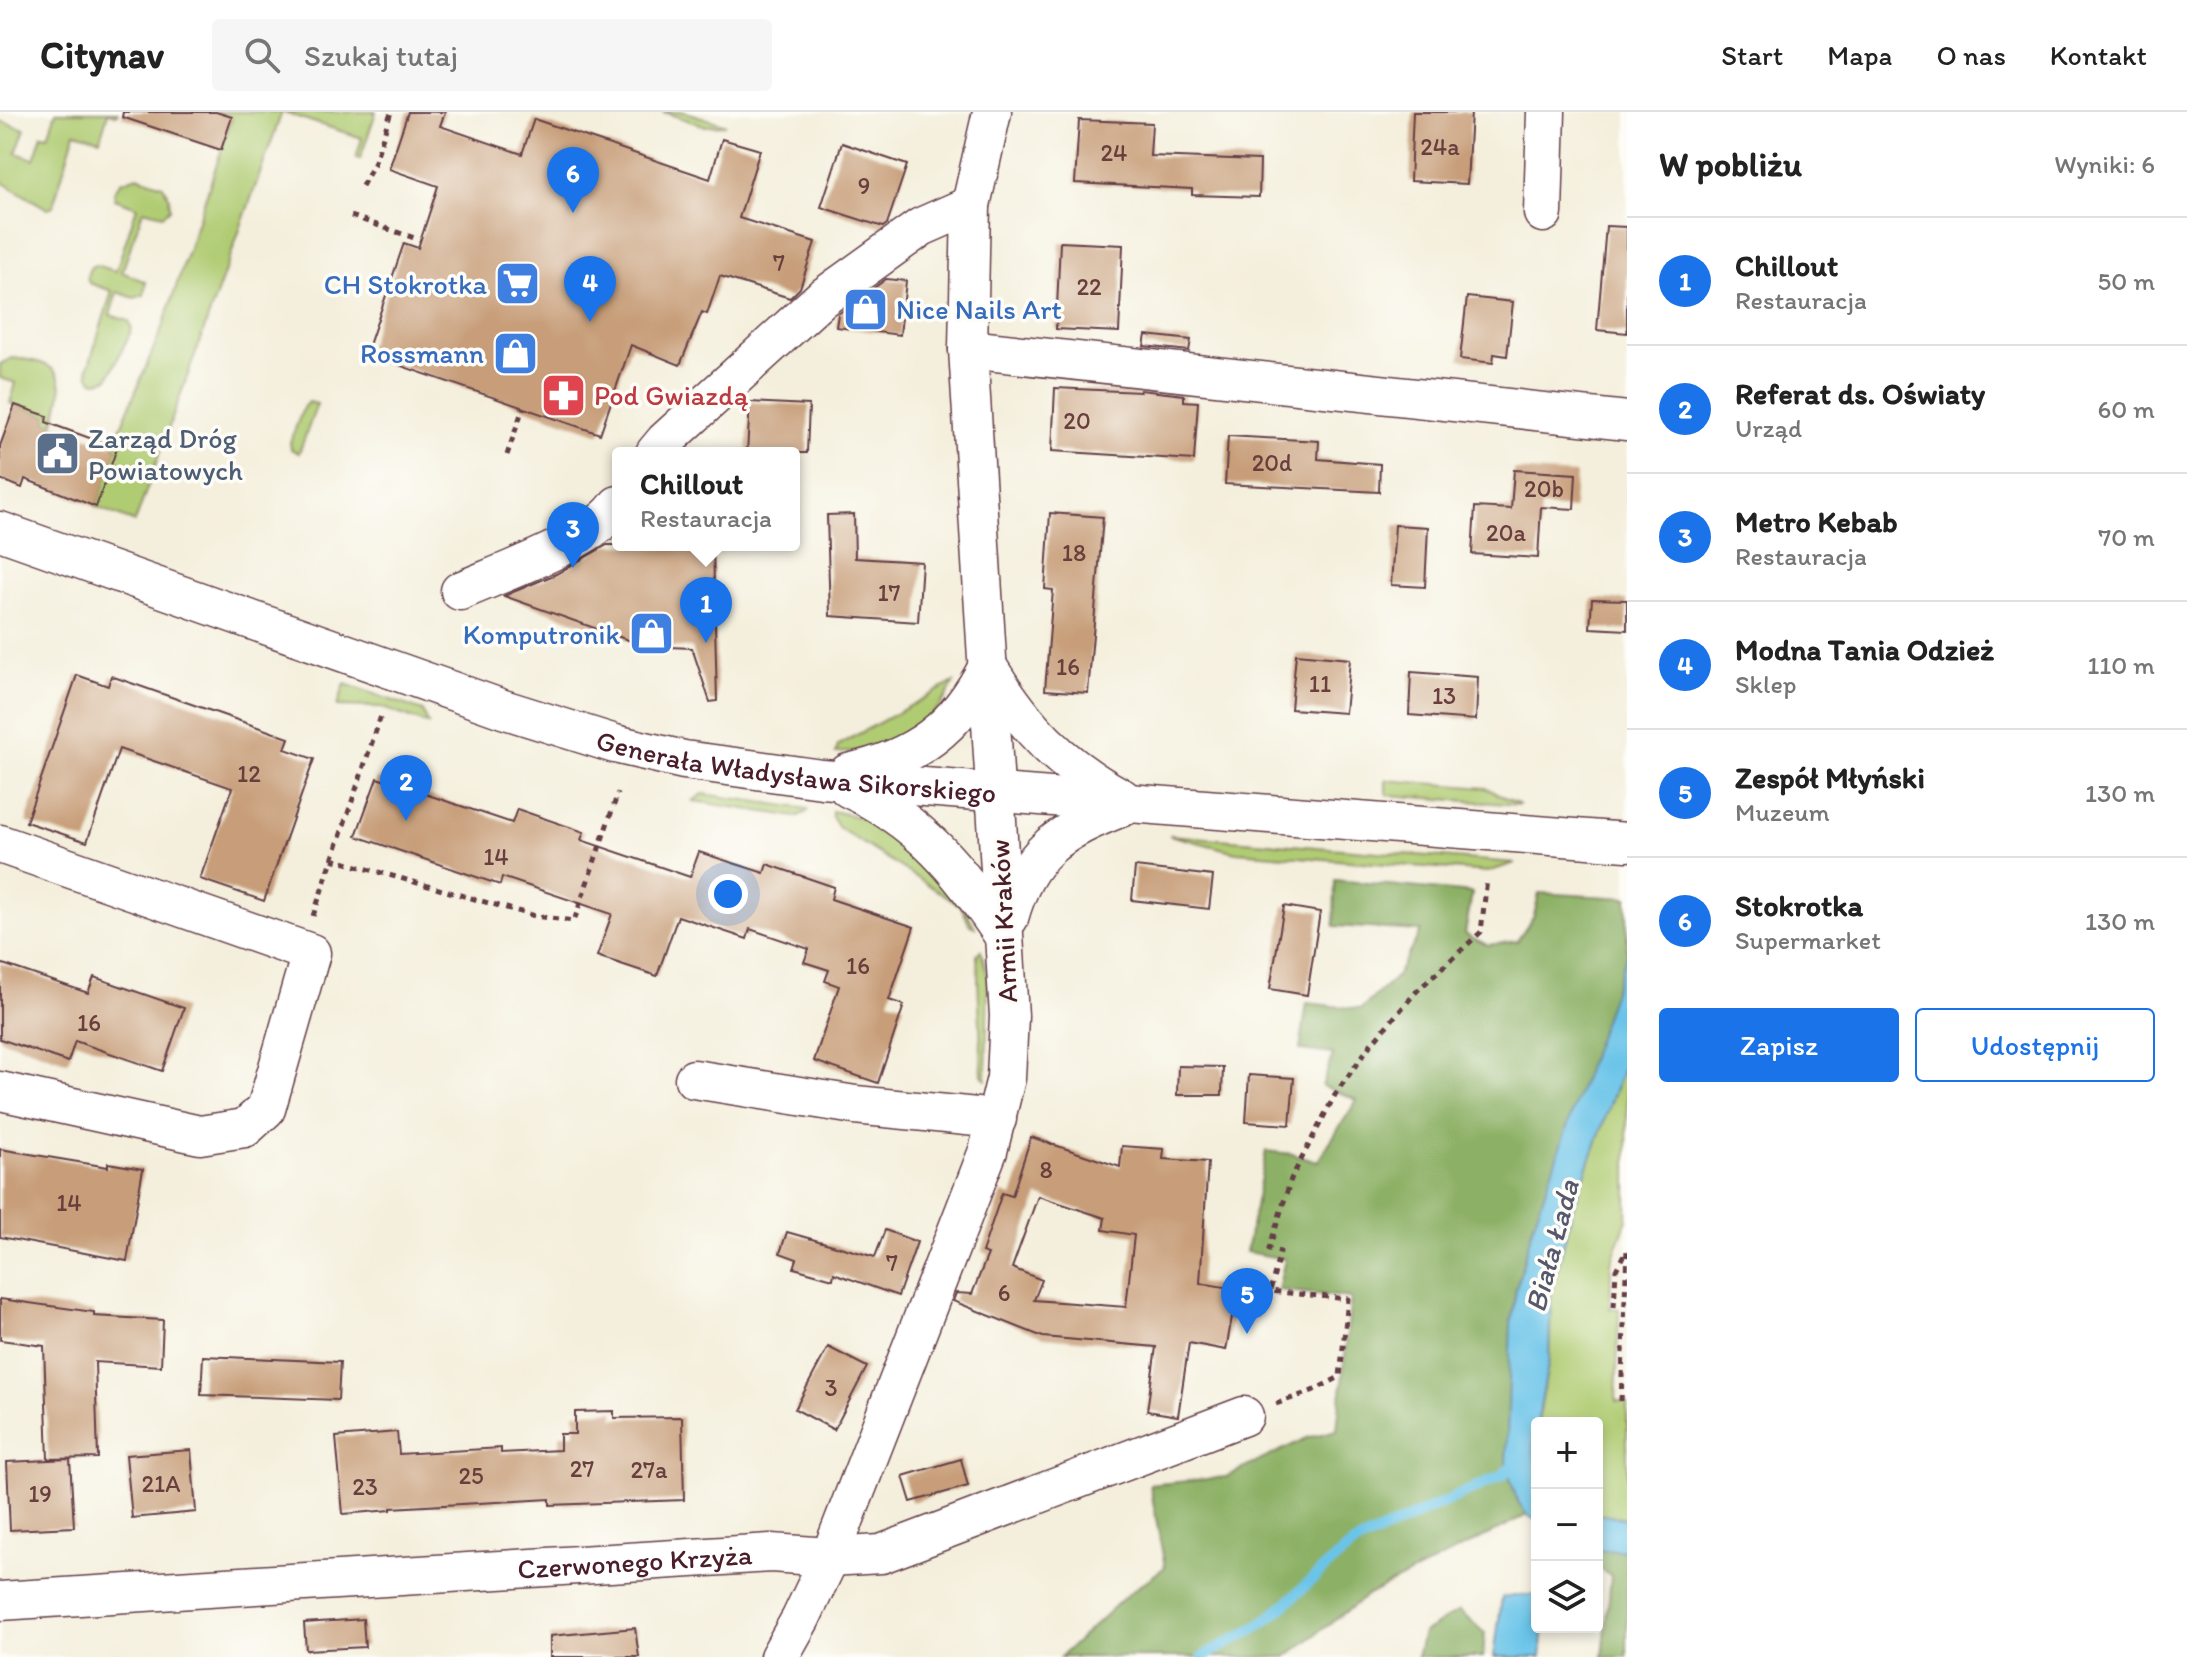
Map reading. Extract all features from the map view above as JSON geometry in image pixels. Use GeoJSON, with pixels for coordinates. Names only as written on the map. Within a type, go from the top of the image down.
{"type":"FeatureCollection","features":[{"type":"Feature","properties":{"kind":"street","name":"Armii Kraków"},"geometry":{"type":"LineString","coordinates":[[779,1657],[830,1557],[988,1151],[1006,1078],[1005,937],[968,349],[971,205],[992,112]]}},
{"type":"Feature","properties":{"kind":"street"},"geometry":{"type":"LineString","coordinates":[[1543,213],[1546,112]]}},
{"type":"Feature","properties":{"kind":"street"},"geometry":{"type":"LineString","coordinates":[[660,447],[821,299],[921,227],[971,205]]}},
{"type":"Feature","properties":{"kind":"street"},"geometry":{"type":"LineString","coordinates":[[968,349],[1627,421]]}},
{"type":"Feature","properties":{"kind":"street"},"geometry":{"type":"LineString","coordinates":[[460,591],[585,535],[612,515]]}},
{"type":"Feature","properties":{"kind":"street","name":"Generała Władysława Sikorskiego"},"geometry":{"type":"LineString","coordinates":[[0,531],[555,727],[684,760],[822,779],[1627,842]]}},
{"type":"Feature","properties":{"kind":"street"},"geometry":{"type":"LineString","coordinates":[[822,779],[884,763],[924,745],[964,706],[988,666],[1012,705],[1044,744],[1074,769],[1131,804]]}},
{"type":"Feature","properties":{"kind":"street"},"geometry":{"type":"LineString","coordinates":[[822,779],[849,788],[890,810],[920,832],[964,877],[1005,937]]}},
{"type":"Feature","properties":{"kind":"street"},"geometry":{"type":"LineString","coordinates":[[1005,937],[1018,890],[1029,867],[1043,850],[1074,828],[1131,804]]}},
{"type":"Feature","properties":{"kind":"street"},"geometry":{"type":"LineString","coordinates":[[0,844],[311,953],[266,1109],[245,1128],[200,1135],[0,1091]]}},
{"type":"Feature","properties":{"kind":"street"},"geometry":{"type":"LineString","coordinates":[[694,1079],[855,1105],[997,1119]]}},
{"type":"Feature","properties":{"kind":"street","name":"Czerwonego Krzyża"},"geometry":{"type":"LineString","coordinates":[[0,1601],[771,1553],[830,1557],[891,1552],[1244,1416]]}},
{"type":"Feature","properties":{"kind":"path"},"geometry":{"type":"LineString","coordinates":[[362,186],[374,164],[391,112]]}},
{"type":"Feature","properties":{"kind":"path"},"geometry":{"type":"LineString","coordinates":[[351,216],[420,240]]}},
{"type":"Feature","properties":{"kind":"path"},"geometry":{"type":"LineString","coordinates":[[507,455],[523,408]]}},
{"type":"Feature","properties":{"kind":"path"},"geometry":{"type":"LineString","coordinates":[[301,949],[381,716]]}},
{"type":"Feature","properties":{"kind":"path"},"geometry":{"type":"LineString","coordinates":[[332,859],[535,916],[574,921],[618,793]]}},
{"type":"Feature","properties":{"kind":"path"},"geometry":{"type":"LineString","coordinates":[[1312,1391],[1340,1377],[1348,1299],[1270,1291],[1280,1252],[1269,1249],[1291,1179],[1336,1093],[1371,1044],[1417,991],[1481,932],[1487,879]]}},
{"type":"Feature","properties":{"kind":"path"},"geometry":{"type":"LineString","coordinates":[[1614,1307],[1616,1270],[1627,1248]]}},
{"type":"Feature","properties":{"kind":"path"},"geometry":{"type":"LineString","coordinates":[[1621,1401],[1627,1248]]}},
{"type":"Feature","properties":{"kind":"green space"},"geometry":{"type":"Polygon","coordinates":[[[56,112],[118,112],[117,115],[108,113],[100,139],[75,132],[53,206],[48,209],[0,181],[0,121],[25,129],[16,153],[34,159],[42,135],[48,136],[56,112]]]}},
{"type":"Feature","properties":{"kind":"green space"},"geometry":{"type":"Polygon","coordinates":[[[216,112],[282,112],[135,522],[96,507],[117,448],[113,446],[163,326],[232,118],[216,112]]]}},
{"type":"Feature","properties":{"kind":"green space"},"geometry":{"type":"Polygon","coordinates":[[[282,112],[376,112],[360,159],[356,158],[362,138],[282,112]]]}},
{"type":"Feature","properties":{"kind":"green space"},"geometry":{"type":"Polygon","coordinates":[[[663,112],[686,112],[726,125],[705,126],[663,112]]]}},
{"type":"Feature","properties":{"kind":"green space"},"geometry":{"type":"Polygon","coordinates":[[[137,176],[163,185],[170,209],[163,215],[143,210],[122,272],[146,282],[144,295],[134,298],[117,292],[110,315],[129,321],[132,329],[109,377],[94,382],[88,368],[112,291],[89,283],[88,272],[95,265],[116,271],[137,207],[115,199],[114,192],[121,182],[137,176]]]}},
{"type":"Feature","properties":{"kind":"green space"},"geometry":{"type":"Polygon","coordinates":[[[12,358],[44,364],[58,376],[60,396],[53,425],[46,422],[47,416],[10,403],[16,383],[0,378],[0,364],[12,358]]]}},
{"type":"Feature","properties":{"kind":"green space"},"geometry":{"type":"Polygon","coordinates":[[[309,402],[317,404],[299,453],[291,449],[290,442],[304,406],[309,402]]]}},
{"type":"Feature","properties":{"kind":"green space"},"geometry":{"type":"Polygon","coordinates":[[[954,682],[934,712],[906,734],[872,748],[836,753],[838,745],[954,682]]]}},
{"type":"Feature","properties":{"kind":"green space"},"geometry":{"type":"Polygon","coordinates":[[[345,684],[423,711],[428,724],[380,707],[337,706],[345,684]]]}},
{"type":"Feature","properties":{"kind":"green space"},"geometry":{"type":"Polygon","coordinates":[[[1386,780],[1486,788],[1520,805],[1389,795],[1386,793],[1386,780]]]}},
{"type":"Feature","properties":{"kind":"green space"},"geometry":{"type":"Polygon","coordinates":[[[703,794],[808,809],[796,817],[693,801],[703,794]]]}},
{"type":"Feature","properties":{"kind":"green space"},"geometry":{"type":"Polygon","coordinates":[[[832,811],[864,818],[898,837],[964,906],[975,927],[970,925],[961,906],[839,828],[832,811]]]}},
{"type":"Feature","properties":{"kind":"green space"},"geometry":{"type":"Polygon","coordinates":[[[1169,835],[1515,863],[1488,872],[1236,852],[1169,835]]]}},
{"type":"Feature","properties":{"kind":"green space"},"geometry":{"type":"Polygon","coordinates":[[[1335,880],[1472,893],[1465,934],[1487,945],[1517,941],[1534,916],[1539,893],[1627,898],[1627,953],[1620,978],[1533,1226],[1516,1289],[1511,1324],[1506,1465],[1517,1500],[1527,1515],[1368,1595],[1286,1657],[1060,1657],[1128,1594],[1165,1567],[1150,1485],[1226,1477],[1307,1438],[1337,1430],[1351,1298],[1278,1290],[1285,1259],[1246,1252],[1266,1151],[1292,1154],[1317,1162],[1357,1100],[1322,1086],[1333,1054],[1300,1050],[1307,1003],[1361,1009],[1396,977],[1421,931],[1334,926],[1335,880]]]}},
{"type":"Feature","properties":{"kind":"green space"},"geometry":{"type":"Polygon","coordinates":[[[981,950],[988,977],[986,1079],[982,1075],[977,954],[981,950]]]}},
{"type":"Feature","properties":{"kind":"green space"},"geometry":{"type":"Polygon","coordinates":[[[1627,1057],[1627,1219],[1611,1263],[1610,1308],[1619,1309],[1616,1401],[1627,1402],[1627,1519],[1603,1515],[1603,1417],[1539,1417],[1549,1359],[1551,1294],[1572,1211],[1627,1057]]]}},
{"type":"Feature","properties":{"kind":"green space"},"geometry":{"type":"Polygon","coordinates":[[[1627,1550],[1627,1657],[1603,1657],[1611,1576],[1603,1571],[1603,1551],[1627,1550]]]}},
{"type":"Feature","properties":{"kind":"green space"},"geometry":{"type":"Polygon","coordinates":[[[1459,1611],[1485,1633],[1483,1657],[1417,1657],[1423,1633],[1459,1611]]]}},
{"type":"Feature","properties":{"kind":"water","name":"Biała Łada"},"geometry":{"type":"Polygon","coordinates":[[[1627,953],[1627,1057],[1572,1211],[1551,1294],[1549,1359],[1538,1417],[1531,1417],[1531,1517],[1517,1500],[1506,1465],[1511,1324],[1516,1289],[1533,1226],[1627,953]]]}},
{"type":"Feature","properties":{"kind":"water"},"geometry":{"type":"Polygon","coordinates":[[[1603,1515],[1627,1519],[1627,1550],[1603,1551],[1603,1515]]]}},
{"type":"Feature","properties":{"kind":"water"},"geometry":{"type":"Polygon","coordinates":[[[1531,1595],[1531,1633],[1543,1633],[1541,1657],[1494,1657],[1502,1597],[1531,1595]]]}},
{"type":"Feature","properties":{"kind":"building"},"geometry":{"type":"Polygon","coordinates":[[[123,112],[216,112],[232,117],[221,150],[122,117],[123,112]]]}},
{"type":"Feature","properties":{"kind":"building","name":"CH Stokrotka"},"geometry":{"type":"Polygon","coordinates":[[[408,112],[445,112],[440,126],[522,154],[534,119],[710,179],[722,139],[760,150],[739,218],[815,242],[800,288],[790,298],[720,276],[707,314],[702,312],[680,365],[631,345],[600,434],[366,354],[404,243],[418,248],[438,186],[389,169],[408,112]]]}},
{"type":"Feature","properties":{"kind":"building"},"geometry":{"type":"Polygon","coordinates":[[[1413,112],[1471,112],[1467,184],[1410,181],[1413,112]]]}},
{"type":"Feature","properties":{"kind":"building"},"geometry":{"type":"Polygon","coordinates":[[[1079,120],[1152,123],[1150,156],[1260,160],[1259,197],[1192,195],[1192,189],[1075,183],[1079,120]]]}},
{"type":"Feature","properties":{"kind":"building"},"geometry":{"type":"Polygon","coordinates":[[[842,143],[907,165],[887,224],[883,227],[821,207],[842,143]]]}},
{"type":"Feature","properties":{"kind":"building"},"geometry":{"type":"Polygon","coordinates":[[[1606,226],[1627,227],[1627,333],[1597,330],[1606,226]]]}},
{"type":"Feature","properties":{"kind":"building"},"geometry":{"type":"Polygon","coordinates":[[[1060,242],[1123,245],[1119,332],[1056,329],[1060,242]]]}},
{"type":"Feature","properties":{"kind":"building"},"geometry":{"type":"Polygon","coordinates":[[[886,279],[906,281],[900,335],[836,327],[838,314],[862,297],[873,298],[874,288],[886,279]]]}},
{"type":"Feature","properties":{"kind":"building"},"geometry":{"type":"Polygon","coordinates":[[[1467,297],[1513,302],[1507,356],[1494,354],[1493,363],[1460,359],[1467,297]]]}},
{"type":"Feature","properties":{"kind":"building"},"geometry":{"type":"Polygon","coordinates":[[[1146,335],[1191,340],[1189,351],[1144,346],[1146,335]]]}},
{"type":"Feature","properties":{"kind":"building"},"geometry":{"type":"Polygon","coordinates":[[[1055,388],[1140,390],[1184,395],[1184,401],[1198,402],[1194,460],[1052,451],[1055,388]]]}},
{"type":"Feature","properties":{"kind":"building"},"geometry":{"type":"Polygon","coordinates":[[[750,402],[809,405],[807,453],[800,453],[800,447],[747,447],[750,402]]]}},
{"type":"Feature","properties":{"kind":"building","name":"Zarząd Dróg Powiatowych"},"geometry":{"type":"Polygon","coordinates":[[[15,405],[47,416],[46,422],[117,448],[96,507],[25,479],[22,488],[0,479],[0,446],[15,405]]]}},
{"type":"Feature","properties":{"kind":"building"},"geometry":{"type":"Polygon","coordinates":[[[1228,436],[1319,441],[1318,459],[1380,464],[1379,492],[1225,484],[1228,436]]]}},
{"type":"Feature","properties":{"kind":"building"},"geometry":{"type":"Polygon","coordinates":[[[1514,470],[1576,474],[1574,509],[1541,507],[1538,558],[1472,554],[1475,507],[1511,509],[1514,470]]]}},
{"type":"Feature","properties":{"kind":"building"},"geometry":{"type":"Polygon","coordinates":[[[1050,513],[1103,517],[1088,693],[1045,690],[1053,590],[1045,589],[1050,513]]]}},
{"type":"Feature","properties":{"kind":"building"},"geometry":{"type":"Polygon","coordinates":[[[854,514],[855,558],[922,562],[918,622],[830,616],[827,515],[854,514]]]}},
{"type":"Feature","properties":{"kind":"building"},"geometry":{"type":"Polygon","coordinates":[[[1395,525],[1428,527],[1425,587],[1391,585],[1395,525]]]}},
{"type":"Feature","properties":{"kind":"building"},"geometry":{"type":"Polygon","coordinates":[[[607,545],[612,545],[612,551],[713,551],[717,701],[710,702],[692,648],[645,646],[504,596],[556,574],[607,545]]]}},
{"type":"Feature","properties":{"kind":"building"},"geometry":{"type":"Polygon","coordinates":[[[1592,599],[1627,600],[1627,630],[1590,628],[1592,599]]]}},
{"type":"Feature","properties":{"kind":"building"},"geometry":{"type":"Polygon","coordinates":[[[1296,654],[1350,659],[1345,713],[1291,709],[1296,654]]]}},
{"type":"Feature","properties":{"kind":"building"},"geometry":{"type":"Polygon","coordinates":[[[1411,672],[1478,677],[1476,720],[1409,715],[1411,672]]]}},
{"type":"Feature","properties":{"kind":"building"},"geometry":{"type":"Polygon","coordinates":[[[77,675],[108,686],[111,676],[289,738],[285,749],[314,759],[264,901],[200,879],[232,788],[119,749],[87,842],[26,822],[77,675]]]}},
{"type":"Feature","properties":{"kind":"building"},"geometry":{"type":"Polygon","coordinates":[[[377,778],[512,823],[517,809],[584,832],[581,840],[690,877],[699,852],[764,873],[767,864],[834,887],[831,899],[914,927],[889,1000],[904,1005],[878,1083],[814,1061],[839,986],[825,981],[829,970],[804,962],[809,949],[750,929],[747,939],[678,916],[657,976],[597,956],[612,914],[502,877],[500,885],[356,836],[377,778]]]}},
{"type":"Feature","properties":{"kind":"building"},"geometry":{"type":"Polygon","coordinates":[[[1135,867],[1213,876],[1209,909],[1132,900],[1135,867]]]}},
{"type":"Feature","properties":{"kind":"building"},"geometry":{"type":"Polygon","coordinates":[[[1284,906],[1320,912],[1307,995],[1270,989],[1284,906]]]}},
{"type":"Feature","properties":{"kind":"building"},"geometry":{"type":"Polygon","coordinates":[[[0,963],[88,993],[94,977],[184,1008],[162,1071],[75,1041],[68,1062],[0,1039],[0,963]]]}},
{"type":"Feature","properties":{"kind":"building"},"geometry":{"type":"Polygon","coordinates":[[[1178,1066],[1223,1067],[1222,1095],[1177,1095],[1178,1066]]]}},
{"type":"Feature","properties":{"kind":"building"},"geometry":{"type":"Polygon","coordinates":[[[1249,1075],[1294,1078],[1290,1125],[1246,1122],[1249,1075]]]}},
{"type":"Feature","properties":{"kind":"building"},"geometry":{"type":"Polygon","coordinates":[[[1031,1137],[1120,1167],[1122,1146],[1164,1149],[1163,1159],[1208,1162],[1200,1283],[1237,1289],[1226,1350],[1189,1343],[1178,1416],[1147,1411],[1156,1347],[1043,1337],[953,1301],[956,1293],[972,1294],[988,1254],[982,1252],[1002,1193],[1012,1196],[1031,1137]],[[1038,1196],[1012,1268],[1042,1280],[1034,1300],[1126,1307],[1134,1235],[1103,1230],[1105,1218],[1038,1196]]]}},
{"type":"Feature","properties":{"kind":"building"},"geometry":{"type":"Polygon","coordinates":[[[0,1149],[108,1167],[108,1163],[143,1169],[127,1261],[0,1237],[0,1149]]]}},
{"type":"Feature","properties":{"kind":"building"},"geometry":{"type":"Polygon","coordinates":[[[885,1230],[917,1242],[898,1296],[834,1273],[833,1279],[794,1268],[797,1259],[780,1253],[787,1232],[875,1257],[885,1230]]]}},
{"type":"Feature","properties":{"kind":"building"},"geometry":{"type":"Polygon","coordinates":[[[0,1299],[94,1312],[94,1316],[163,1320],[161,1366],[95,1362],[98,1458],[48,1459],[44,1346],[0,1340],[0,1299]]]}},
{"type":"Feature","properties":{"kind":"building"},"geometry":{"type":"Polygon","coordinates":[[[828,1347],[867,1367],[834,1430],[795,1409],[828,1347]]]}},
{"type":"Feature","properties":{"kind":"building"},"geometry":{"type":"Polygon","coordinates":[[[203,1356],[340,1362],[338,1400],[201,1395],[203,1356]]]}},
{"type":"Feature","properties":{"kind":"building"},"geometry":{"type":"Polygon","coordinates":[[[614,1411],[614,1418],[682,1417],[684,1500],[550,1505],[550,1499],[391,1508],[343,1514],[336,1437],[397,1432],[399,1454],[501,1448],[501,1453],[560,1450],[560,1434],[575,1434],[575,1412],[614,1411]]]}},
{"type":"Feature","properties":{"kind":"building"},"geometry":{"type":"Polygon","coordinates":[[[191,1450],[196,1512],[132,1518],[126,1455],[191,1450]]]}},
{"type":"Feature","properties":{"kind":"building"},"geometry":{"type":"Polygon","coordinates":[[[70,1459],[74,1527],[10,1530],[7,1462],[70,1459]]]}},
{"type":"Feature","properties":{"kind":"building"},"geometry":{"type":"Polygon","coordinates":[[[961,1459],[968,1486],[911,1502],[903,1476],[961,1459]]]}},
{"type":"Feature","properties":{"kind":"building"},"geometry":{"type":"Polygon","coordinates":[[[363,1619],[365,1647],[306,1650],[304,1623],[363,1619]]]}},
{"type":"Feature","properties":{"kind":"building"},"geometry":{"type":"Polygon","coordinates":[[[635,1628],[639,1657],[550,1657],[550,1636],[635,1628]]]}},
{"type":"Feature","properties":{"kind":"waterway"},"geometry":{"type":"LineString","coordinates":[[1203,1657],[1261,1624],[1356,1543],[1503,1475],[1518,1459]]}},
{"type":"Feature","properties":{"kind":"place","name":"Stokrotka"},"geometry":{"type":"Point","coordinates":[573,213]}},
{"type":"Feature","properties":{"kind":"place","name":"CH Stokrotka"},"geometry":{"type":"Point","coordinates":[518,284]}},
{"type":"Feature","properties":{"kind":"place","name":"Nice Nails Art"},"geometry":{"type":"Point","coordinates":[865,309]}},
{"type":"Feature","properties":{"kind":"place","name":"Modna Tania Odzież"},"geometry":{"type":"Point","coordinates":[590,322]}},
{"type":"Feature","properties":{"kind":"place","name":"Rossmann"},"geometry":{"type":"Point","coordinates":[515,353]}},
{"type":"Feature","properties":{"kind":"place","name":"Pod Gwiazdą"},"geometry":{"type":"Point","coordinates":[563,395]}},
{"type":"Feature","properties":{"kind":"place","name":"Zarząd Dróg Powiatowych"},"geometry":{"type":"Point","coordinates":[57,454]}},
{"type":"Feature","properties":{"kind":"place","name":"Metro Kebab"},"geometry":{"type":"Point","coordinates":[573,568]}},
{"type":"Feature","properties":{"kind":"place","name":"Komputronik"},"geometry":{"type":"Point","coordinates":[651,634]}},
{"type":"Feature","properties":{"kind":"place","name":"Chillout"},"geometry":{"type":"Point","coordinates":[706,643]}},
{"type":"Feature","properties":{"kind":"place","name":"Referat ds. Oświaty"},"geometry":{"type":"Point","coordinates":[406,821]}},
{"type":"Feature","properties":{"kind":"place","name":"Zespół Młyński"},"geometry":{"type":"Point","coordinates":[1247,1334]}}]}
